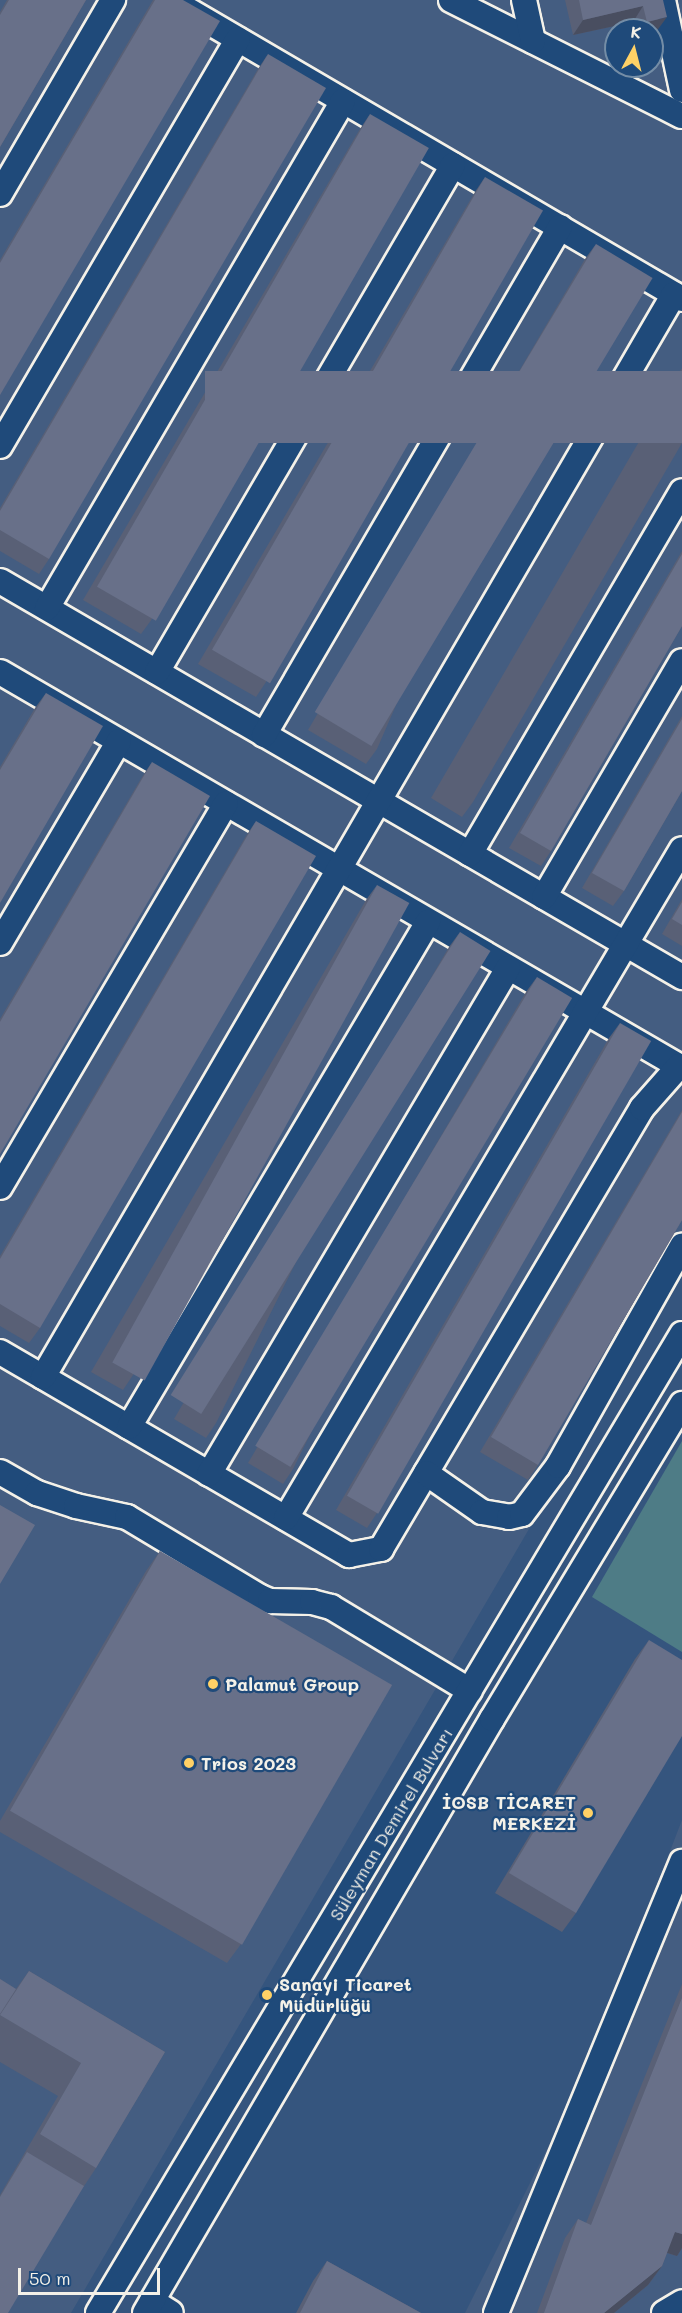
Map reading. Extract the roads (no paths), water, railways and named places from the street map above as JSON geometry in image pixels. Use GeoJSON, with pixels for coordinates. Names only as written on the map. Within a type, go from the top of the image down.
{"type":"FeatureCollection","features":[{"type":"Feature","properties":{"kind":"street"},"geometry":{"type":"LineString","coordinates":[[0,194],[113,0]]}},
{"type":"Feature","properties":{"kind":"street"},"geometry":{"type":"LineString","coordinates":[[43,1377],[379,801],[678,297],[171,0]]}},
{"type":"Feature","properties":{"kind":"street"},"geometry":{"type":"LineString","coordinates":[[451,0],[682,116]]}},
{"type":"Feature","properties":{"kind":"street"},"geometry":{"type":"LineString","coordinates":[[524,0],[533,41]]}},
{"type":"Feature","properties":{"kind":"street"},"geometry":{"type":"LineString","coordinates":[[663,0],[682,90]]}},
{"type":"Feature","properties":{"kind":"street"},"geometry":{"type":"LineString","coordinates":[[0,446],[238,39]]}},
{"type":"Feature","properties":{"kind":"street"},"geometry":{"type":"LineString","coordinates":[[46,608],[344,101]]}},
{"type":"Feature","properties":{"kind":"street"},"geometry":{"type":"LineString","coordinates":[[157,672],[453,165]]}},
{"type":"Feature","properties":{"kind":"street"},"geometry":{"type":"LineString","coordinates":[[264,735],[560,227]]}},
{"type":"Feature","properties":{"kind":"street"},"geometry":{"type":"LineString","coordinates":[[470,854],[682,491]]}},
{"type":"Feature","properties":{"kind":"street"},"geometry":{"type":"LineString","coordinates":[[0,581],[682,977]]}},
{"type":"Feature","properties":{"kind":"street"},"geometry":{"type":"LineString","coordinates":[[544,897],[682,661]]}},
{"type":"Feature","properties":{"kind":"street"},"geometry":{"type":"LineString","coordinates":[[0,1352],[349,1555],[381,1549],[642,1108],[680,1067],[119,741],[3,682]]}},
{"type":"Feature","properties":{"kind":"street"},"geometry":{"type":"LineString","coordinates":[[0,943],[119,741]]}},
{"type":"Feature","properties":{"kind":"street"},"geometry":{"type":"LineString","coordinates":[[0,1187],[226,804]]}},
{"type":"Feature","properties":{"kind":"street"},"geometry":{"type":"LineString","coordinates":[[286,1518],[682,849]]}},
{"type":"Feature","properties":{"kind":"street"},"geometry":{"type":"LineString","coordinates":[[129,1427],[428,922]]}},
{"type":"Feature","properties":{"kind":"street"},"geometry":{"type":"LineString","coordinates":[[209,1474],[508,968]]}},
{"type":"Feature","properties":{"kind":"street"},"geometry":{"type":"LineString","coordinates":[[426,1473],[482,1512],[509,1517],[522,1514],[558,1466],[682,1246]]}},
{"type":"Feature","properties":{"kind":"street","name":"Süleyman Demirel Bulvarı"},"geometry":{"type":"LineString","coordinates":[[98,2313],[682,1334]]}},
{"type":"Feature","properties":{"kind":"street","name":"Süleyman Demirel Bulvarı"},"geometry":{"type":"LineString","coordinates":[[156,2309],[492,1719],[682,1404]]}},
{"type":"Feature","properties":{"kind":"street"},"geometry":{"type":"LineString","coordinates":[[0,1472],[37,1492],[76,1506],[127,1517],[260,1597],[270,1601],[312,1602],[331,1607],[470,1691]]}},
{"type":"Feature","properties":{"kind":"street"},"geometry":{"type":"LineString","coordinates":[[496,2313],[682,1862]]}},
{"type":"Feature","properties":{"kind":"street"},"geometry":{"type":"LineString","coordinates":[[664,2313],[682,2302]]}},
{"type":"Feature","properties":{"kind":"place","name":"Palamut Group"},"geometry":{"type":"Point","coordinates":[213,1684]}},
{"type":"Feature","properties":{"kind":"place","name":"Trios 2023"},"geometry":{"type":"Point","coordinates":[189,1763]}},
{"type":"Feature","properties":{"kind":"place","name":"İOSB TİCARET MERKEZİ"},"geometry":{"type":"Point","coordinates":[588,1813]}},
{"type":"Feature","properties":{"kind":"place","name":"Sanayi Ticaret Müdürlüğü"},"geometry":{"type":"Point","coordinates":[267,1995]}}]}
